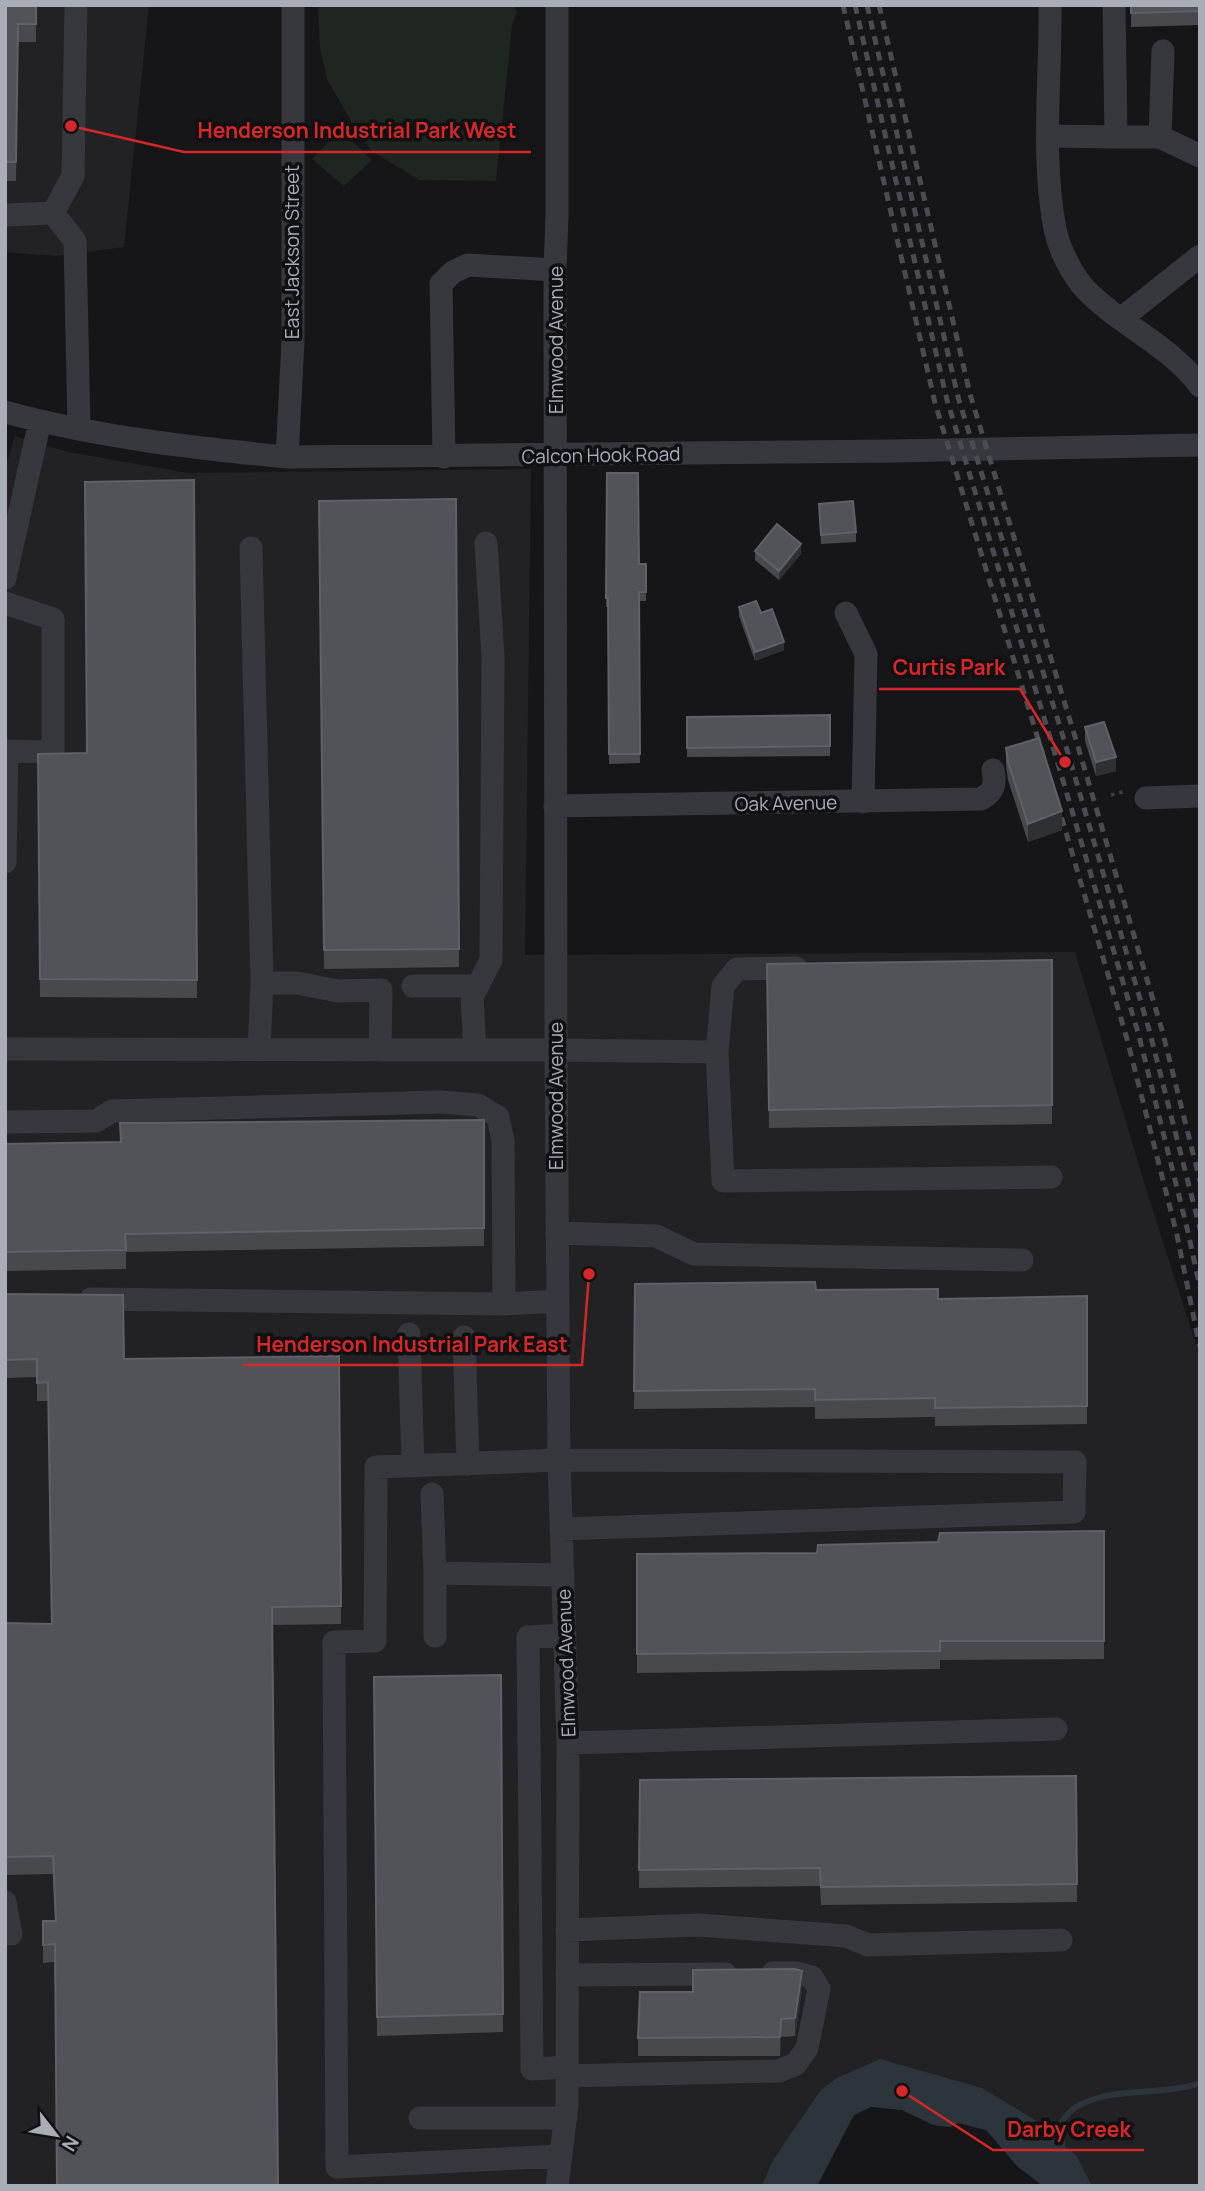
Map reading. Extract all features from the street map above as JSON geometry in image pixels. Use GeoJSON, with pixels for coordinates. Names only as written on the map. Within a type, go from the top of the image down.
{"type":"FeatureCollection","features":[{"type":"Feature","properties":{"kind":"street"},"geometry":{"type":"LineString","coordinates":[[53,214],[73,176],[76,5]]}},
{"type":"Feature","properties":{"kind":"street","name":"East Jackson Street"},"geometry":{"type":"LineString","coordinates":[[287,457],[293,341],[293,5]]}},
{"type":"Feature","properties":{"kind":"street","name":"Elmwood Avenue"},"geometry":{"type":"LineString","coordinates":[[557,5],[557,1233],[559,1460],[568,1743],[566,2118],[557,2186]]}},
{"type":"Feature","properties":{"kind":"street"},"geometry":{"type":"LineString","coordinates":[[1050,5],[1049,165],[1055,230],[1062,251],[1084,288],[1162,348],[1200,386]]}},
{"type":"Feature","properties":{"kind":"street"},"geometry":{"type":"LineString","coordinates":[[1114,5],[1116,137]]}},
{"type":"Feature","properties":{"kind":"street"},"geometry":{"type":"LineString","coordinates":[[1160,137],[1163,51]]}},
{"type":"Feature","properties":{"kind":"street"},"geometry":{"type":"LineString","coordinates":[[1049,136],[1160,137],[1200,156]]}},
{"type":"Feature","properties":{"kind":"street"},"geometry":{"type":"LineString","coordinates":[[5,215],[53,214]]}},
{"type":"Feature","properties":{"kind":"street"},"geometry":{"type":"LineString","coordinates":[[53,214],[75,241],[79,428]]}},
{"type":"Feature","properties":{"kind":"street"},"geometry":{"type":"LineString","coordinates":[[1122,318],[1200,256]]}},
{"type":"Feature","properties":{"kind":"street"},"geometry":{"type":"LineString","coordinates":[[444,457],[442,284],[453,272],[468,265],[555,270]]}},
{"type":"Feature","properties":{"kind":"street","name":"Calcon Hook Road"},"geometry":{"type":"LineString","coordinates":[[5,412],[40,421],[190,448],[287,457],[556,456],[1200,445]]}},
{"type":"Feature","properties":{"kind":"street"},"geometry":{"type":"LineString","coordinates":[[7,565],[40,421]]}},
{"type":"Feature","properties":{"kind":"street"},"geometry":{"type":"LineString","coordinates":[[475,1050],[472,998],[491,960],[493,657],[486,543]]}},
{"type":"Feature","properties":{"kind":"street"},"geometry":{"type":"LineString","coordinates":[[251,548],[262,983],[259,1050]]}},
{"type":"Feature","properties":{"kind":"street"},"geometry":{"type":"LineString","coordinates":[[5,603],[53,619],[53,752],[6,751],[5,862]]}},
{"type":"Feature","properties":{"kind":"street"},"geometry":{"type":"LineString","coordinates":[[846,612],[866,654],[863,802]]}},
{"type":"Feature","properties":{"kind":"street","name":"Oak Avenue"},"geometry":{"type":"LineString","coordinates":[[555,806],[981,799],[994,788],[996,780],[993,770]]}},
{"type":"Feature","properties":{"kind":"street"},"geometry":{"type":"LineString","coordinates":[[1146,798],[1200,796]]}},
{"type":"Feature","properties":{"kind":"street"},"geometry":{"type":"LineString","coordinates":[[820,967],[737,969],[723,986],[717,1052],[723,1181],[1051,1177]]}},
{"type":"Feature","properties":{"kind":"street"},"geometry":{"type":"LineString","coordinates":[[262,983],[297,983],[338,991],[381,990],[380,1050]]}},
{"type":"Feature","properties":{"kind":"street"},"geometry":{"type":"LineString","coordinates":[[413,986],[478,986]]}},
{"type":"Feature","properties":{"kind":"street"},"geometry":{"type":"LineString","coordinates":[[5,1049],[717,1052]]}},
{"type":"Feature","properties":{"kind":"street"},"geometry":{"type":"LineString","coordinates":[[5,1122],[96,1121],[112,1111],[442,1102],[478,1105],[498,1117],[503,1141],[504,1304]]}},
{"type":"Feature","properties":{"kind":"street"},"geometry":{"type":"LineString","coordinates":[[557,1233],[656,1236],[694,1254],[1023,1260]]}},
{"type":"Feature","properties":{"kind":"street"},"geometry":{"type":"LineString","coordinates":[[75,1299],[504,1304],[558,1301]]}},
{"type":"Feature","properties":{"kind":"street"},"geometry":{"type":"LineString","coordinates":[[410,1334],[413,1465]]}},
{"type":"Feature","properties":{"kind":"street"},"geometry":{"type":"LineString","coordinates":[[464,1337],[468,1464]]}},
{"type":"Feature","properties":{"kind":"street"},"geometry":{"type":"LineString","coordinates":[[561,1529],[1074,1512],[1075,1462],[559,1460],[376,1467],[375,1641],[334,1642],[337,2167],[561,2156]]}},
{"type":"Feature","properties":{"kind":"street"},"geometry":{"type":"LineString","coordinates":[[432,1494],[435,1636]]}},
{"type":"Feature","properties":{"kind":"street"},"geometry":{"type":"LineString","coordinates":[[435,1573],[563,1575]]}},
{"type":"Feature","properties":{"kind":"street"},"geometry":{"type":"LineString","coordinates":[[565,1635],[528,1637],[532,2069],[779,2071],[796,2063],[807,2048],[820,1989],[812,1977],[797,1973],[567,1975]]}},
{"type":"Feature","properties":{"kind":"street"},"geometry":{"type":"LineString","coordinates":[[568,1743],[1056,1729]]}},
{"type":"Feature","properties":{"kind":"street"},"geometry":{"type":"LineString","coordinates":[[530,1864],[568,1863]]}},
{"type":"Feature","properties":{"kind":"street"},"geometry":{"type":"LineString","coordinates":[[5,1902],[11,1934]]}},
{"type":"Feature","properties":{"kind":"street"},"geometry":{"type":"LineString","coordinates":[[567,1930],[699,1925],[846,1936],[867,1945],[1061,1940]]}},
{"type":"Feature","properties":{"kind":"street"},"geometry":{"type":"LineString","coordinates":[[420,2118],[566,2118]]}},
{"type":"Feature","properties":{"kind":"shaded area"},"geometry":{"type":"Polygon","coordinates":[[[5,5],[149,5],[124,247],[55,256],[5,252],[5,5]]]}},
{"type":"Feature","properties":{"kind":"shaded area"},"geometry":{"type":"Polygon","coordinates":[[[318,5],[513,5],[517,12],[512,26],[496,181],[419,180],[372,151],[355,128],[327,79],[320,48],[318,5]]]}},
{"type":"Feature","properties":{"kind":"shaded area"},"geometry":{"type":"Polygon","coordinates":[[[340,130],[372,160],[344,186],[312,159],[340,130]]]}},
{"type":"Feature","properties":{"kind":"shaded area"},"geometry":{"type":"Polygon","coordinates":[[[15,436],[68,452],[188,473],[531,469],[525,955],[1075,952],[1200,1357],[1200,2186],[1062,2186],[992,2123],[841,2096],[788,2186],[5,2186],[5,468],[15,436]]]}},
{"type":"Feature","properties":{"kind":"shaded area"},"geometry":{"type":"Polygon","coordinates":[[[880,2059],[982,2088],[1065,2138],[1065,2147],[1076,2155],[1092,2186],[1043,2186],[1018,2167],[986,2130],[958,2123],[951,2127],[933,2125],[902,2110],[871,2107],[854,2115],[817,2186],[762,2186],[773,2160],[820,2091],[837,2078],[880,2059]]]}},
{"type":"Feature","properties":{"kind":"building"},"geometry":{"type":"Polygon","coordinates":[[[5,5],[36,5],[36,24],[18,24],[16,162],[5,162],[5,5]]]}},
{"type":"Feature","properties":{"kind":"building"},"geometry":{"type":"Polygon","coordinates":[[[1131,5],[1200,5],[1200,11],[1131,13],[1131,5]]]}},
{"type":"Feature","properties":{"kind":"building"},"geometry":{"type":"Polygon","coordinates":[[[607,473],[638,473],[639,564],[646,564],[646,592],[639,592],[640,754],[609,754],[607,473]]]}},
{"type":"Feature","properties":{"kind":"building"},"geometry":{"type":"Polygon","coordinates":[[[194,480],[197,980],[40,979],[38,754],[87,753],[85,482],[194,480]]]}},
{"type":"Feature","properties":{"kind":"building"},"geometry":{"type":"Polygon","coordinates":[[[456,499],[459,949],[324,950],[319,501],[456,499]]]}},
{"type":"Feature","properties":{"kind":"building"},"geometry":{"type":"Polygon","coordinates":[[[853,501],[856,532],[821,535],[819,504],[853,501]]]}},
{"type":"Feature","properties":{"kind":"building"},"geometry":{"type":"Polygon","coordinates":[[[777,524],[801,544],[779,571],[755,551],[777,524]]]}},
{"type":"Feature","properties":{"kind":"building"},"geometry":{"type":"Polygon","coordinates":[[[756,601],[761,613],[772,609],[784,642],[755,652],[739,607],[756,601]]]}},
{"type":"Feature","properties":{"kind":"building"},"geometry":{"type":"Polygon","coordinates":[[[830,715],[830,746],[687,748],[687,717],[830,715]]]}},
{"type":"Feature","properties":{"kind":"building"},"geometry":{"type":"Polygon","coordinates":[[[1104,722],[1116,757],[1096,762],[1085,727],[1104,722]]]}},
{"type":"Feature","properties":{"kind":"building"},"geometry":{"type":"Polygon","coordinates":[[[1039,738],[1062,811],[1028,824],[1006,748],[1039,738]]]}},
{"type":"Feature","properties":{"kind":"building"},"geometry":{"type":"Polygon","coordinates":[[[1052,960],[1052,1105],[769,1110],[767,964],[1052,960]]]}},
{"type":"Feature","properties":{"kind":"building"},"geometry":{"type":"Polygon","coordinates":[[[484,1120],[484,1228],[125,1234],[126,1250],[5,1252],[5,1144],[121,1142],[120,1123],[484,1120]]]}},
{"type":"Feature","properties":{"kind":"building"},"geometry":{"type":"Polygon","coordinates":[[[815,1282],[816,1290],[938,1289],[938,1299],[1087,1296],[1087,1406],[935,1408],[935,1398],[815,1400],[815,1389],[634,1391],[635,1284],[815,1282]]]}},
{"type":"Feature","properties":{"kind":"building"},"geometry":{"type":"Polygon","coordinates":[[[5,1294],[123,1295],[124,1359],[339,1356],[341,1606],[272,1607],[278,2186],[57,2186],[55,1944],[43,1945],[43,1921],[56,1921],[53,1856],[5,1857],[5,1623],[52,1624],[48,1382],[37,1383],[37,1359],[5,1360],[5,1294]]]}},
{"type":"Feature","properties":{"kind":"building"},"geometry":{"type":"Polygon","coordinates":[[[1104,1531],[1104,1641],[940,1641],[940,1651],[637,1654],[637,1554],[817,1553],[818,1545],[938,1542],[940,1533],[1104,1531]]]}},
{"type":"Feature","properties":{"kind":"building"},"geometry":{"type":"Polygon","coordinates":[[[501,1675],[503,2014],[377,2017],[374,1677],[501,1675]]]}},
{"type":"Feature","properties":{"kind":"building"},"geometry":{"type":"Polygon","coordinates":[[[1076,1776],[1077,1884],[821,1887],[820,1868],[639,1870],[640,1780],[1076,1776]]]}},
{"type":"Feature","properties":{"kind":"building"},"geometry":{"type":"Polygon","coordinates":[[[693,1970],[802,1971],[795,2018],[781,2019],[780,2037],[638,2038],[640,1992],[693,1992],[693,1970]]]}},
{"type":"Feature","properties":{"kind":"waterway"},"geometry":{"type":"LineString","coordinates":[[1051,2136],[1072,2110],[1091,2100],[1121,2093],[1169,2090],[1200,2083]]}},
{"type":"Feature","properties":{"kind":"railway"},"geometry":{"type":"LineString","coordinates":[[843,5],[935,403],[1043,755]]}},
{"type":"Feature","properties":{"kind":"railway"},"geometry":{"type":"LineString","coordinates":[[855,5],[947,400],[1139,1036],[1200,1288]]}},
{"type":"Feature","properties":{"kind":"railway"},"geometry":{"type":"LineString","coordinates":[[867,5],[958,397],[1065,743],[1150,1033],[1200,1229]]}},
{"type":"Feature","properties":{"kind":"railway"},"geometry":{"type":"LineString","coordinates":[[879,5],[970,394],[1162,1030],[1200,1181]]}},
{"type":"Feature","properties":{"kind":"railway"},"geometry":{"type":"LineString","coordinates":[[1057,802],[1127,1039],[1177,1235],[1200,1348]]}},
{"type":"Feature","properties":{"kind":"place","name":"Henderson Industrial Park West"},"geometry":{"type":"Point","coordinates":[71,126]}},
{"type":"Feature","properties":{"kind":"place","name":"Curtis Park"},"geometry":{"type":"Point","coordinates":[1065,762]}},
{"type":"Feature","properties":{"kind":"place","name":"Henderson Industrial Park East"},"geometry":{"type":"Point","coordinates":[589,1274]}},
{"type":"Feature","properties":{"kind":"place","name":"Darby Creek"},"geometry":{"type":"Point","coordinates":[902,2091]}}]}
